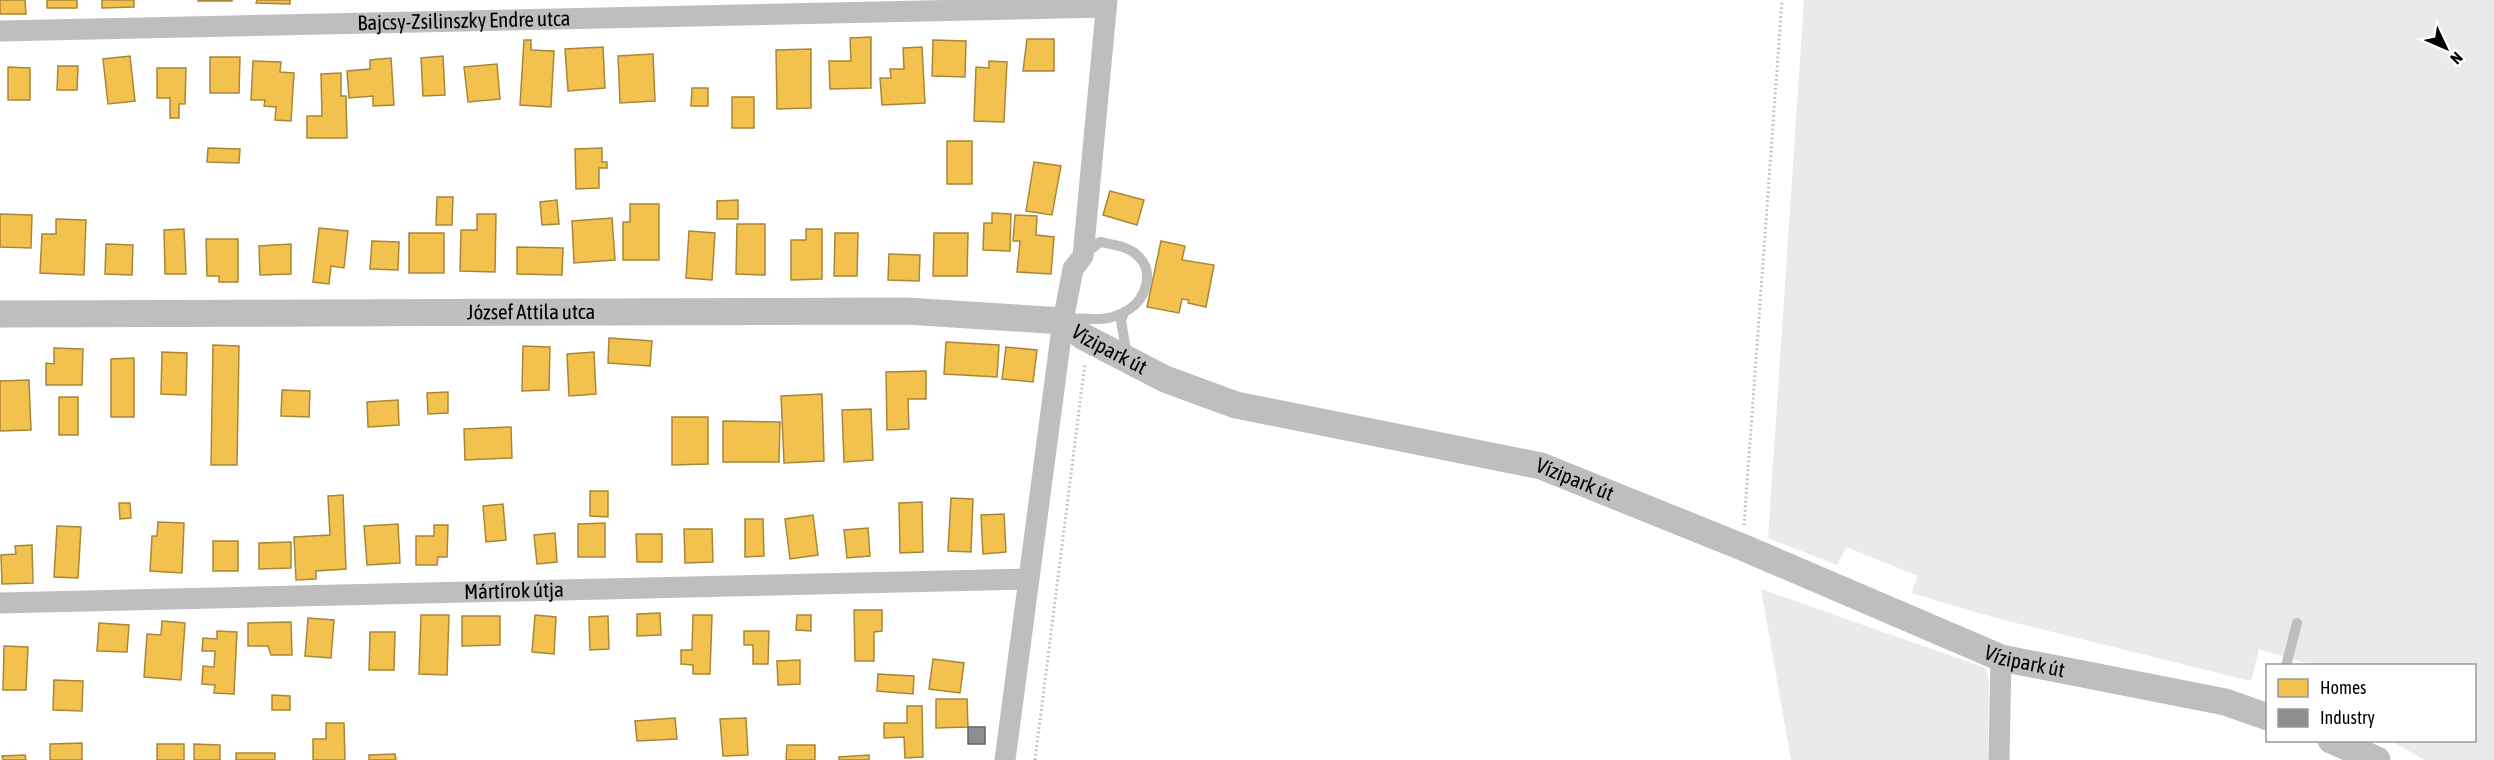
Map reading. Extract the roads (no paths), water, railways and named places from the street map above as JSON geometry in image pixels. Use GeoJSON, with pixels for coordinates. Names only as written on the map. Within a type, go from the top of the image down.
{"type":"FeatureCollection","features":[{"type":"Feature","properties":{"kind":"street","name":"Bajcsy-Zsilinszky Endre utca"},"geometry":{"type":"LineString","coordinates":[[0,31],[1106,3]]}},
{"type":"Feature","properties":{"kind":"street"},"geometry":{"type":"LineString","coordinates":[[1005,760],[1063,321],[1073,269],[1083,256],[1106,3]]}},
{"type":"Feature","properties":{"kind":"street","name":"József Attila utca"},"geometry":{"type":"LineString","coordinates":[[0,314],[906,311],[1063,321]]}},
{"type":"Feature","properties":{"kind":"street","name":"Vízipark út"},"geometry":{"type":"LineString","coordinates":[[1063,321],[1088,340],[1165,379],[1236,405],[1541,466],[1742,547],[2001,658],[2225,702],[2266,716]]}},
{"type":"Feature","properties":{"kind":"street","name":"Mártírok útja"},"geometry":{"type":"LineString","coordinates":[[0,603],[1028,579]]}},
{"type":"Feature","properties":{"kind":"street"},"geometry":{"type":"LineString","coordinates":[[1999,760],[2001,658]]}},
{"type":"Feature","properties":{"kind":"street"},"geometry":{"type":"LineString","coordinates":[[2333,742],[2377,760]]}},
{"type":"Feature","properties":{"kind":"lane","name":"Vízipark út"},"geometry":{"type":"LineString","coordinates":[[1063,321],[1072,319],[1097,321],[1124,312],[1140,300],[1145,290],[1147,280],[1142,258],[1121,246],[1100,242],[1083,256]]}},
{"type":"Feature","properties":{"kind":"lane"},"geometry":{"type":"LineString","coordinates":[[1124,312],[1121,321],[1125,350],[1130,361]]}},
{"type":"Feature","properties":{"kind":"lane"},"geometry":{"type":"LineString","coordinates":[[2287,664],[2297,623]]}}]}
